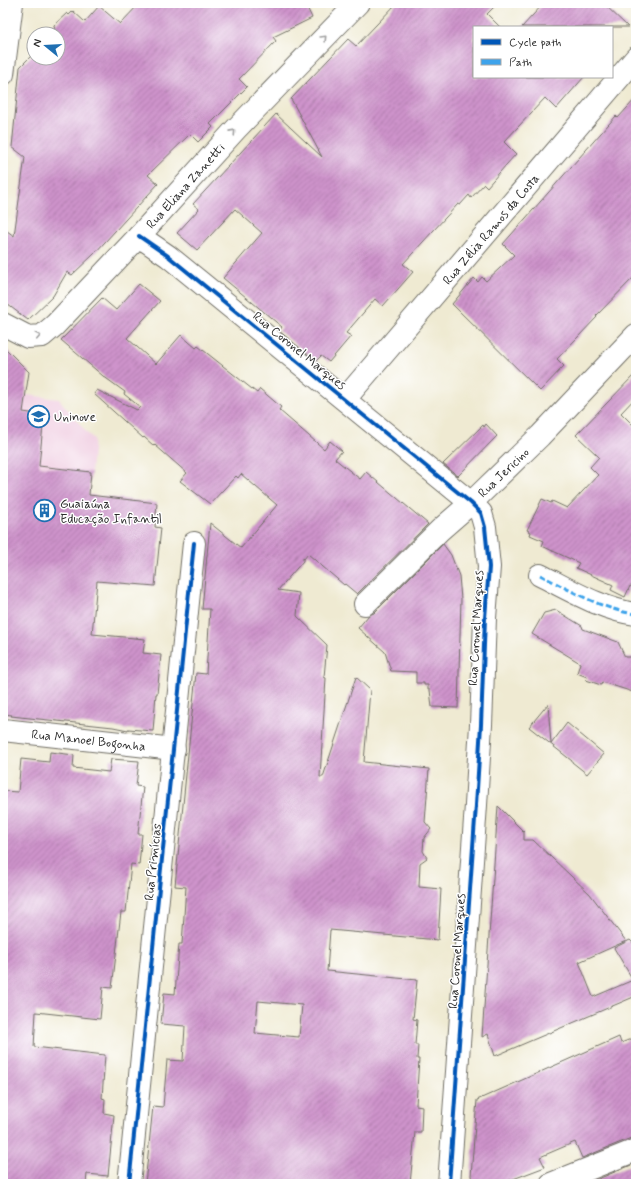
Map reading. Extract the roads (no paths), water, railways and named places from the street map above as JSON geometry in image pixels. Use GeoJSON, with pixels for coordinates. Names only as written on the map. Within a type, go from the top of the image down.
{"type":"FeatureCollection","features":[{"type":"Feature","properties":{"kind":"street","name":"Rua Eliana Zanetti"},"geometry":{"type":"LineString","coordinates":[[3,324],[28,337],[42,336],[55,325],[139,236],[236,129],[358,3]]}},
{"type":"Feature","properties":{"kind":"street"},"geometry":{"type":"LineString","coordinates":[[3,74],[16,6]]}},
{"type":"Feature","properties":{"kind":"street","name":"Rua Zélia Ramos da Costa"},"geometry":{"type":"LineString","coordinates":[[345,399],[636,58]]}},
{"type":"Feature","properties":{"kind":"street","name":"Rua Coronel Marques"},"geometry":{"type":"LineString","coordinates":[[139,236],[168,256],[345,399],[471,503],[481,513],[485,527],[489,567],[485,618],[476,805],[450,1184]]}},
{"type":"Feature","properties":{"kind":"street","name":"Rua Jericino"},"geometry":{"type":"LineString","coordinates":[[365,604],[440,530],[471,503],[540,436],[636,335]]}},
{"type":"Feature","properties":{"kind":"street","name":"Rua Primícias"},"geometry":{"type":"LineString","coordinates":[[129,1184],[194,543]]}},
{"type":"Feature","properties":{"kind":"street"},"geometry":{"type":"LineString","coordinates":[[540,575],[601,605],[620,612],[636,614]]}},
{"type":"Feature","properties":{"kind":"street","name":"Rua Manoel Bogonha"},"geometry":{"type":"LineString","coordinates":[[3,730],[174,749]]}},
{"type":"Feature","properties":{"kind":"street"},"geometry":{"type":"LineString","coordinates":[[551,1184],[636,1150]]}},
{"type":"Feature","properties":{"kind":"place","name":"Uninove"},"geometry":{"type":"Point","coordinates":[38,416]}},
{"type":"Feature","properties":{"kind":"place","name":"Guaiaúna Educação Infantil"},"geometry":{"type":"Point","coordinates":[45,510]}}]}
